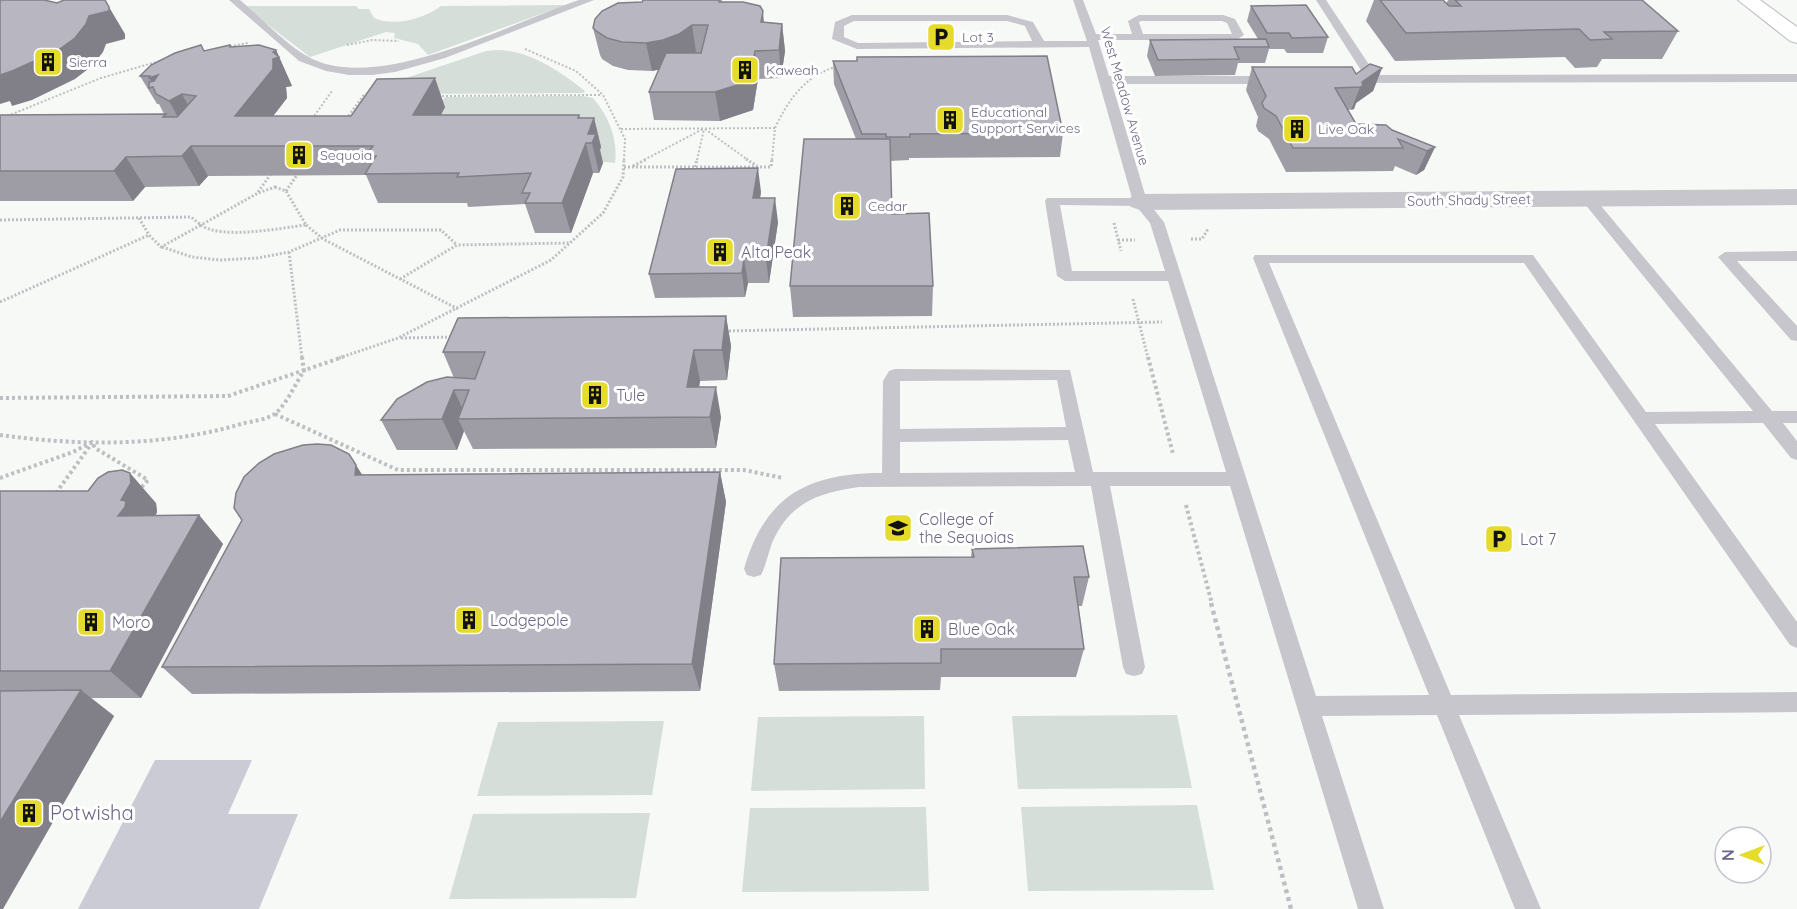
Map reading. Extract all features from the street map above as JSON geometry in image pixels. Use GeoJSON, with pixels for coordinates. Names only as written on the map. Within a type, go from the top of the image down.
{"type":"FeatureCollection","features":[{"type":"Feature","properties":{"kind":"street"},"geometry":{"type":"LineString","coordinates":[[1748,0],[1797,38]]}},
{"type":"Feature","properties":{"kind":"street","name":"South Shady Street"},"geometry":{"type":"LineString","coordinates":[[1140,202],[1797,197]]}},
{"type":"Feature","properties":{"kind":"lane"},"geometry":{"type":"LineString","coordinates":[[234,0],[303,59],[315,65],[341,71],[365,72],[392,70],[431,60],[589,0]]}},
{"type":"Feature","properties":{"kind":"lane","name":"West Meadow Avenue"},"geometry":{"type":"LineString","coordinates":[[1078,0],[1105,80],[1140,202]]}},
{"type":"Feature","properties":{"kind":"lane"},"geometry":{"type":"LineString","coordinates":[[1321,0],[1372,79]]}},
{"type":"Feature","properties":{"kind":"lane"},"geometry":{"type":"LineString","coordinates":[[1039,45],[1036,29],[1031,23],[1006,18],[852,18],[839,24],[837,30],[838,39],[857,46],[1039,45],[1139,38],[1236,37],[1238,34],[1231,21],[1222,18],[1139,18],[1133,21],[1139,38]]}},
{"type":"Feature","properties":{"kind":"lane"},"geometry":{"type":"LineString","coordinates":[[1337,79],[1797,78]]}},
{"type":"Feature","properties":{"kind":"lane"},"geometry":{"type":"LineString","coordinates":[[1105,80],[1291,80]]}},
{"type":"Feature","properties":{"kind":"lane"},"geometry":{"type":"LineString","coordinates":[[1587,198],[1797,453]]}},
{"type":"Feature","properties":{"kind":"lane"},"geometry":{"type":"LineString","coordinates":[[1174,276],[1065,276],[1052,201],[1140,202],[1157,222],[1238,478],[1371,909]]}},
{"type":"Feature","properties":{"kind":"lane"},"geometry":{"type":"LineString","coordinates":[[1797,256],[1725,257],[1797,336]]}},
{"type":"Feature","properties":{"kind":"lane"},"geometry":{"type":"LineString","coordinates":[[1528,909],[1260,258],[1528,258],[1797,639]]}},
{"type":"Feature","properties":{"kind":"lane"},"geometry":{"type":"LineString","coordinates":[[891,480],[892,378],[897,375],[924,374],[1064,374],[1076,433],[1092,479],[1134,667]]}},
{"type":"Feature","properties":{"kind":"lane"},"geometry":{"type":"LineString","coordinates":[[1640,418],[1797,417]]}},
{"type":"Feature","properties":{"kind":"lane"},"geometry":{"type":"LineString","coordinates":[[891,436],[1076,433]]}},
{"type":"Feature","properties":{"kind":"lane"},"geometry":{"type":"LineString","coordinates":[[754,569],[758,551],[770,528],[786,508],[822,486],[859,480],[1238,478]]}},
{"type":"Feature","properties":{"kind":"lane"},"geometry":{"type":"LineString","coordinates":[[1308,706],[1797,702]]}},
{"type":"Feature","properties":{"kind":"path"},"geometry":{"type":"LineString","coordinates":[[223,48],[255,42]]}},
{"type":"Feature","properties":{"kind":"path"},"geometry":{"type":"LineString","coordinates":[[0,398],[228,396],[398,338],[552,260],[603,213],[623,177],[625,139],[603,95],[576,71],[523,49]]}},
{"type":"Feature","properties":{"kind":"path"},"geometry":{"type":"LineString","coordinates":[[0,119],[101,78],[168,59]]}},
{"type":"Feature","properties":{"kind":"path"},"geometry":{"type":"LineString","coordinates":[[624,167],[771,166],[775,128],[785,106],[818,72],[844,65]]}},
{"type":"Feature","properties":{"kind":"path"},"geometry":{"type":"LineString","coordinates":[[307,125],[338,83]]}},
{"type":"Feature","properties":{"kind":"path"},"geometry":{"type":"LineString","coordinates":[[431,96],[603,95]]}},
{"type":"Feature","properties":{"kind":"path"},"geometry":{"type":"LineString","coordinates":[[343,123],[363,96],[374,96]]}},
{"type":"Feature","properties":{"kind":"path"},"geometry":{"type":"LineString","coordinates":[[704,128],[720,142],[759,166]]}},
{"type":"Feature","properties":{"kind":"path"},"geometry":{"type":"LineString","coordinates":[[695,167],[704,128]]}},
{"type":"Feature","properties":{"kind":"path"},"geometry":{"type":"LineString","coordinates":[[632,167],[704,128]]}},
{"type":"Feature","properties":{"kind":"path"},"geometry":{"type":"LineString","coordinates":[[621,129],[775,128]]}},
{"type":"Feature","properties":{"kind":"path"},"geometry":{"type":"LineString","coordinates":[[286,190],[305,164]]}},
{"type":"Feature","properties":{"kind":"path"},"geometry":{"type":"LineString","coordinates":[[258,192],[276,167]]}},
{"type":"Feature","properties":{"kind":"path"},"geometry":{"type":"LineString","coordinates":[[161,247],[258,192],[275,187],[286,190],[306,225],[323,239],[459,309]]}},
{"type":"Feature","properties":{"kind":"path"},"geometry":{"type":"LineString","coordinates":[[0,220],[190,217],[207,230],[237,232],[306,225]]}},
{"type":"Feature","properties":{"kind":"path"},"geometry":{"type":"LineString","coordinates":[[139,218],[149,235],[161,247],[192,257],[220,260],[258,258],[289,252],[340,230],[441,230],[457,245]]}},
{"type":"Feature","properties":{"kind":"path"},"geometry":{"type":"LineString","coordinates":[[0,302],[149,235]]}},
{"type":"Feature","properties":{"kind":"path"},"geometry":{"type":"LineString","coordinates":[[400,279],[457,245],[569,243]]}},
{"type":"Feature","properties":{"kind":"path"},"geometry":{"type":"LineString","coordinates":[[0,435],[35,441],[92,442],[190,435],[236,427],[275,414],[304,371],[289,252]]}},
{"type":"Feature","properties":{"kind":"path"},"geometry":{"type":"LineString","coordinates":[[724,331],[1187,321]]}},
{"type":"Feature","properties":{"kind":"path"},"geometry":{"type":"LineString","coordinates":[[1139,322],[1291,909]]}},
{"type":"Feature","properties":{"kind":"path"},"geometry":{"type":"LineString","coordinates":[[398,338],[456,337]]}},
{"type":"Feature","properties":{"kind":"path"},"geometry":{"type":"LineString","coordinates":[[275,414],[398,470],[744,470],[822,486]]}},
{"type":"Feature","properties":{"kind":"path"},"geometry":{"type":"LineString","coordinates":[[0,478],[73,452],[92,442]]}},
{"type":"Feature","properties":{"kind":"path"},"geometry":{"type":"LineString","coordinates":[[92,442],[95,448],[148,480],[132,496]]}},
{"type":"Feature","properties":{"kind":"path"},"geometry":{"type":"LineString","coordinates":[[64,497],[53,497],[92,442]]}},
{"type":"Feature","properties":{"kind":"shaded area"},"geometry":{"type":"Polygon","coordinates":[[[566,5],[428,55],[418,44],[394,38],[395,33],[386,32],[310,57],[243,6],[356,6],[359,9],[369,9],[374,18],[382,21],[400,22],[426,15],[441,6],[566,5]]]}},
{"type":"Feature","properties":{"kind":"shaded area"},"geometry":{"type":"Polygon","coordinates":[[[497,50],[521,54],[544,63],[585,91],[583,93],[391,94],[397,81],[486,51],[497,50]]]}},
{"type":"Feature","properties":{"kind":"shaded area"},"geometry":{"type":"Polygon","coordinates":[[[583,96],[593,98],[608,120],[614,136],[615,163],[425,144],[445,97],[583,96]]]}},
{"type":"Feature","properties":{"kind":"shaded area"},"geometry":{"type":"Polygon","coordinates":[[[1177,715],[1192,788],[1018,789],[1012,716],[1177,715]]]}},
{"type":"Feature","properties":{"kind":"shaded area"},"geometry":{"type":"Polygon","coordinates":[[[924,716],[925,789],[751,791],[758,717],[924,716]]]}},
{"type":"Feature","properties":{"kind":"shaded area"},"geometry":{"type":"Polygon","coordinates":[[[664,721],[652,795],[477,796],[498,722],[664,721]]]}},
{"type":"Feature","properties":{"kind":"shaded area"},"geometry":{"type":"Polygon","coordinates":[[[155,760],[252,760],[228,814],[298,814],[259,909],[78,909],[155,760]]]}},
{"type":"Feature","properties":{"kind":"shaded area"},"geometry":{"type":"Polygon","coordinates":[[[1197,805],[1214,890],[1028,891],[1021,807],[1197,805]]]}},
{"type":"Feature","properties":{"kind":"shaded area"},"geometry":{"type":"Polygon","coordinates":[[[926,807],[929,891],[742,892],[750,808],[926,807]]]}},
{"type":"Feature","properties":{"kind":"shaded area"},"geometry":{"type":"Polygon","coordinates":[[[650,813],[636,898],[449,899],[473,814],[650,813]]]}},
{"type":"Feature","properties":{"kind":"building"},"geometry":{"type":"Polygon","coordinates":[[[0,0],[44,0],[57,3],[64,0],[105,0],[109,11],[89,16],[75,38],[57,51],[0,75],[0,0]]]}},
{"type":"Feature","properties":{"kind":"building"},"geometry":{"type":"Polygon","coordinates":[[[643,0],[719,0],[719,2],[743,2],[760,6],[763,11],[761,22],[782,24],[779,50],[755,51],[750,81],[715,92],[649,92],[666,53],[701,53],[708,25],[692,25],[679,34],[646,43],[622,42],[607,38],[593,28],[595,19],[602,11],[618,3],[642,2],[643,0]]]}},
{"type":"Feature","properties":{"kind":"building"},"geometry":{"type":"Polygon","coordinates":[[[1380,0],[1443,0],[1449,6],[1461,6],[1455,0],[1642,0],[1678,31],[1604,32],[1612,39],[1590,40],[1579,29],[1406,33],[1380,0]]]}},
{"type":"Feature","properties":{"kind":"building"},"geometry":{"type":"Polygon","coordinates":[[[1306,5],[1328,37],[1292,38],[1289,33],[1267,33],[1251,6],[1306,5]]]}},
{"type":"Feature","properties":{"kind":"building"},"geometry":{"type":"Polygon","coordinates":[[[1266,39],[1269,47],[1234,47],[1239,59],[1158,60],[1150,40],[1266,39]]]}},
{"type":"Feature","properties":{"kind":"building"},"geometry":{"type":"Polygon","coordinates":[[[201,45],[204,51],[230,45],[230,47],[259,45],[276,50],[273,52],[279,57],[273,59],[273,69],[235,116],[351,116],[377,79],[435,78],[413,115],[579,115],[578,118],[594,118],[588,134],[596,134],[592,143],[586,143],[562,203],[525,203],[530,193],[522,193],[531,173],[457,177],[459,173],[365,174],[376,156],[366,156],[373,146],[191,146],[182,156],[126,157],[114,171],[0,171],[0,115],[166,114],[163,117],[177,117],[196,96],[182,94],[169,101],[156,94],[153,87],[149,88],[149,82],[154,81],[158,75],[149,78],[150,76],[140,76],[151,65],[175,53],[201,45]]]}},
{"type":"Feature","properties":{"kind":"building","name":"Educational Support Services"},"geometry":{"type":"Polygon","coordinates":[[[1047,56],[1063,133],[910,134],[910,137],[862,134],[833,61],[857,61],[857,57],[1047,56]]]}},
{"type":"Feature","properties":{"kind":"building"},"geometry":{"type":"Polygon","coordinates":[[[1370,64],[1382,68],[1362,82],[1363,86],[1335,88],[1356,124],[1386,125],[1392,130],[1435,147],[1427,151],[1398,139],[1403,148],[1293,148],[1276,116],[1264,108],[1262,103],[1266,96],[1252,67],[1352,67],[1356,74],[1370,64]]]}},
{"type":"Feature","properties":{"kind":"building","name":"Cedar"},"geometry":{"type":"Polygon","coordinates":[[[804,139],[890,139],[892,214],[929,213],[933,286],[790,286],[804,139]]]}},
{"type":"Feature","properties":{"kind":"building","name":"Alta Peak"},"geometry":{"type":"Polygon","coordinates":[[[758,168],[753,198],[775,198],[766,259],[744,258],[742,273],[649,274],[676,169],[758,168]]]}},
{"type":"Feature","properties":{"kind":"building"},"geometry":{"type":"Polygon","coordinates":[[[726,316],[722,350],[694,350],[687,387],[716,387],[710,417],[458,419],[469,390],[454,390],[442,419],[381,420],[397,399],[427,382],[447,377],[475,379],[485,352],[443,352],[458,318],[726,316]]]}},
{"type":"Feature","properties":{"kind":"building","name":"Lodgepole"},"geometry":{"type":"Polygon","coordinates":[[[303,445],[331,445],[349,454],[356,465],[355,475],[720,472],[692,664],[162,667],[242,520],[234,508],[236,493],[244,477],[259,463],[274,454],[303,445]]]}},
{"type":"Feature","properties":{"kind":"building","name":"Moro"},"geometry":{"type":"Polygon","coordinates":[[[122,470],[130,473],[131,483],[121,500],[126,501],[125,507],[118,516],[199,515],[110,671],[0,671],[0,491],[88,491],[98,478],[108,472],[122,470]]]}},
{"type":"Feature","properties":{"kind":"building","name":"Blue Oak"},"geometry":{"type":"Polygon","coordinates":[[[1083,546],[1089,577],[1074,577],[1084,649],[941,649],[941,663],[774,664],[781,558],[974,557],[972,549],[1083,546]]]}},
{"type":"Feature","properties":{"kind":"building"},"geometry":{"type":"Polygon","coordinates":[[[81,690],[0,822],[0,691],[81,690]]]}},
{"type":"Feature","properties":{"kind":"place","name":"Lot 3"},"geometry":{"type":"Point","coordinates":[941,37]}},
{"type":"Feature","properties":{"kind":"place","name":"Sierra"},"geometry":{"type":"Point","coordinates":[48,62]}},
{"type":"Feature","properties":{"kind":"place","name":"Kaweah"},"geometry":{"type":"Point","coordinates":[745,70]}},
{"type":"Feature","properties":{"kind":"place","name":"Educational Support Services"},"geometry":{"type":"Point","coordinates":[950,120]}},
{"type":"Feature","properties":{"kind":"place","name":"Live Oak"},"geometry":{"type":"Point","coordinates":[1297,129]}},
{"type":"Feature","properties":{"kind":"place","name":"Sequoia"},"geometry":{"type":"Point","coordinates":[299,155]}},
{"type":"Feature","properties":{"kind":"place","name":"Cedar"},"geometry":{"type":"Point","coordinates":[847,206]}},
{"type":"Feature","properties":{"kind":"place","name":"Alta Peak"},"geometry":{"type":"Point","coordinates":[720,252]}},
{"type":"Feature","properties":{"kind":"place","name":"Tule"},"geometry":{"type":"Point","coordinates":[595,395]}},
{"type":"Feature","properties":{"kind":"place","name":"College of the Sequoias"},"geometry":{"type":"Point","coordinates":[898,528]}},
{"type":"Feature","properties":{"kind":"place","name":"Lot 7"},"geometry":{"type":"Point","coordinates":[1499,539]}},
{"type":"Feature","properties":{"kind":"place","name":"Lodgepole"},"geometry":{"type":"Point","coordinates":[469,620]}},
{"type":"Feature","properties":{"kind":"place","name":"Moro"},"geometry":{"type":"Point","coordinates":[91,622]}},
{"type":"Feature","properties":{"kind":"place","name":"Blue Oak"},"geometry":{"type":"Point","coordinates":[927,629]}},
{"type":"Feature","properties":{"kind":"place","name":"Potwisha"},"geometry":{"type":"Point","coordinates":[29,813]}}]}
